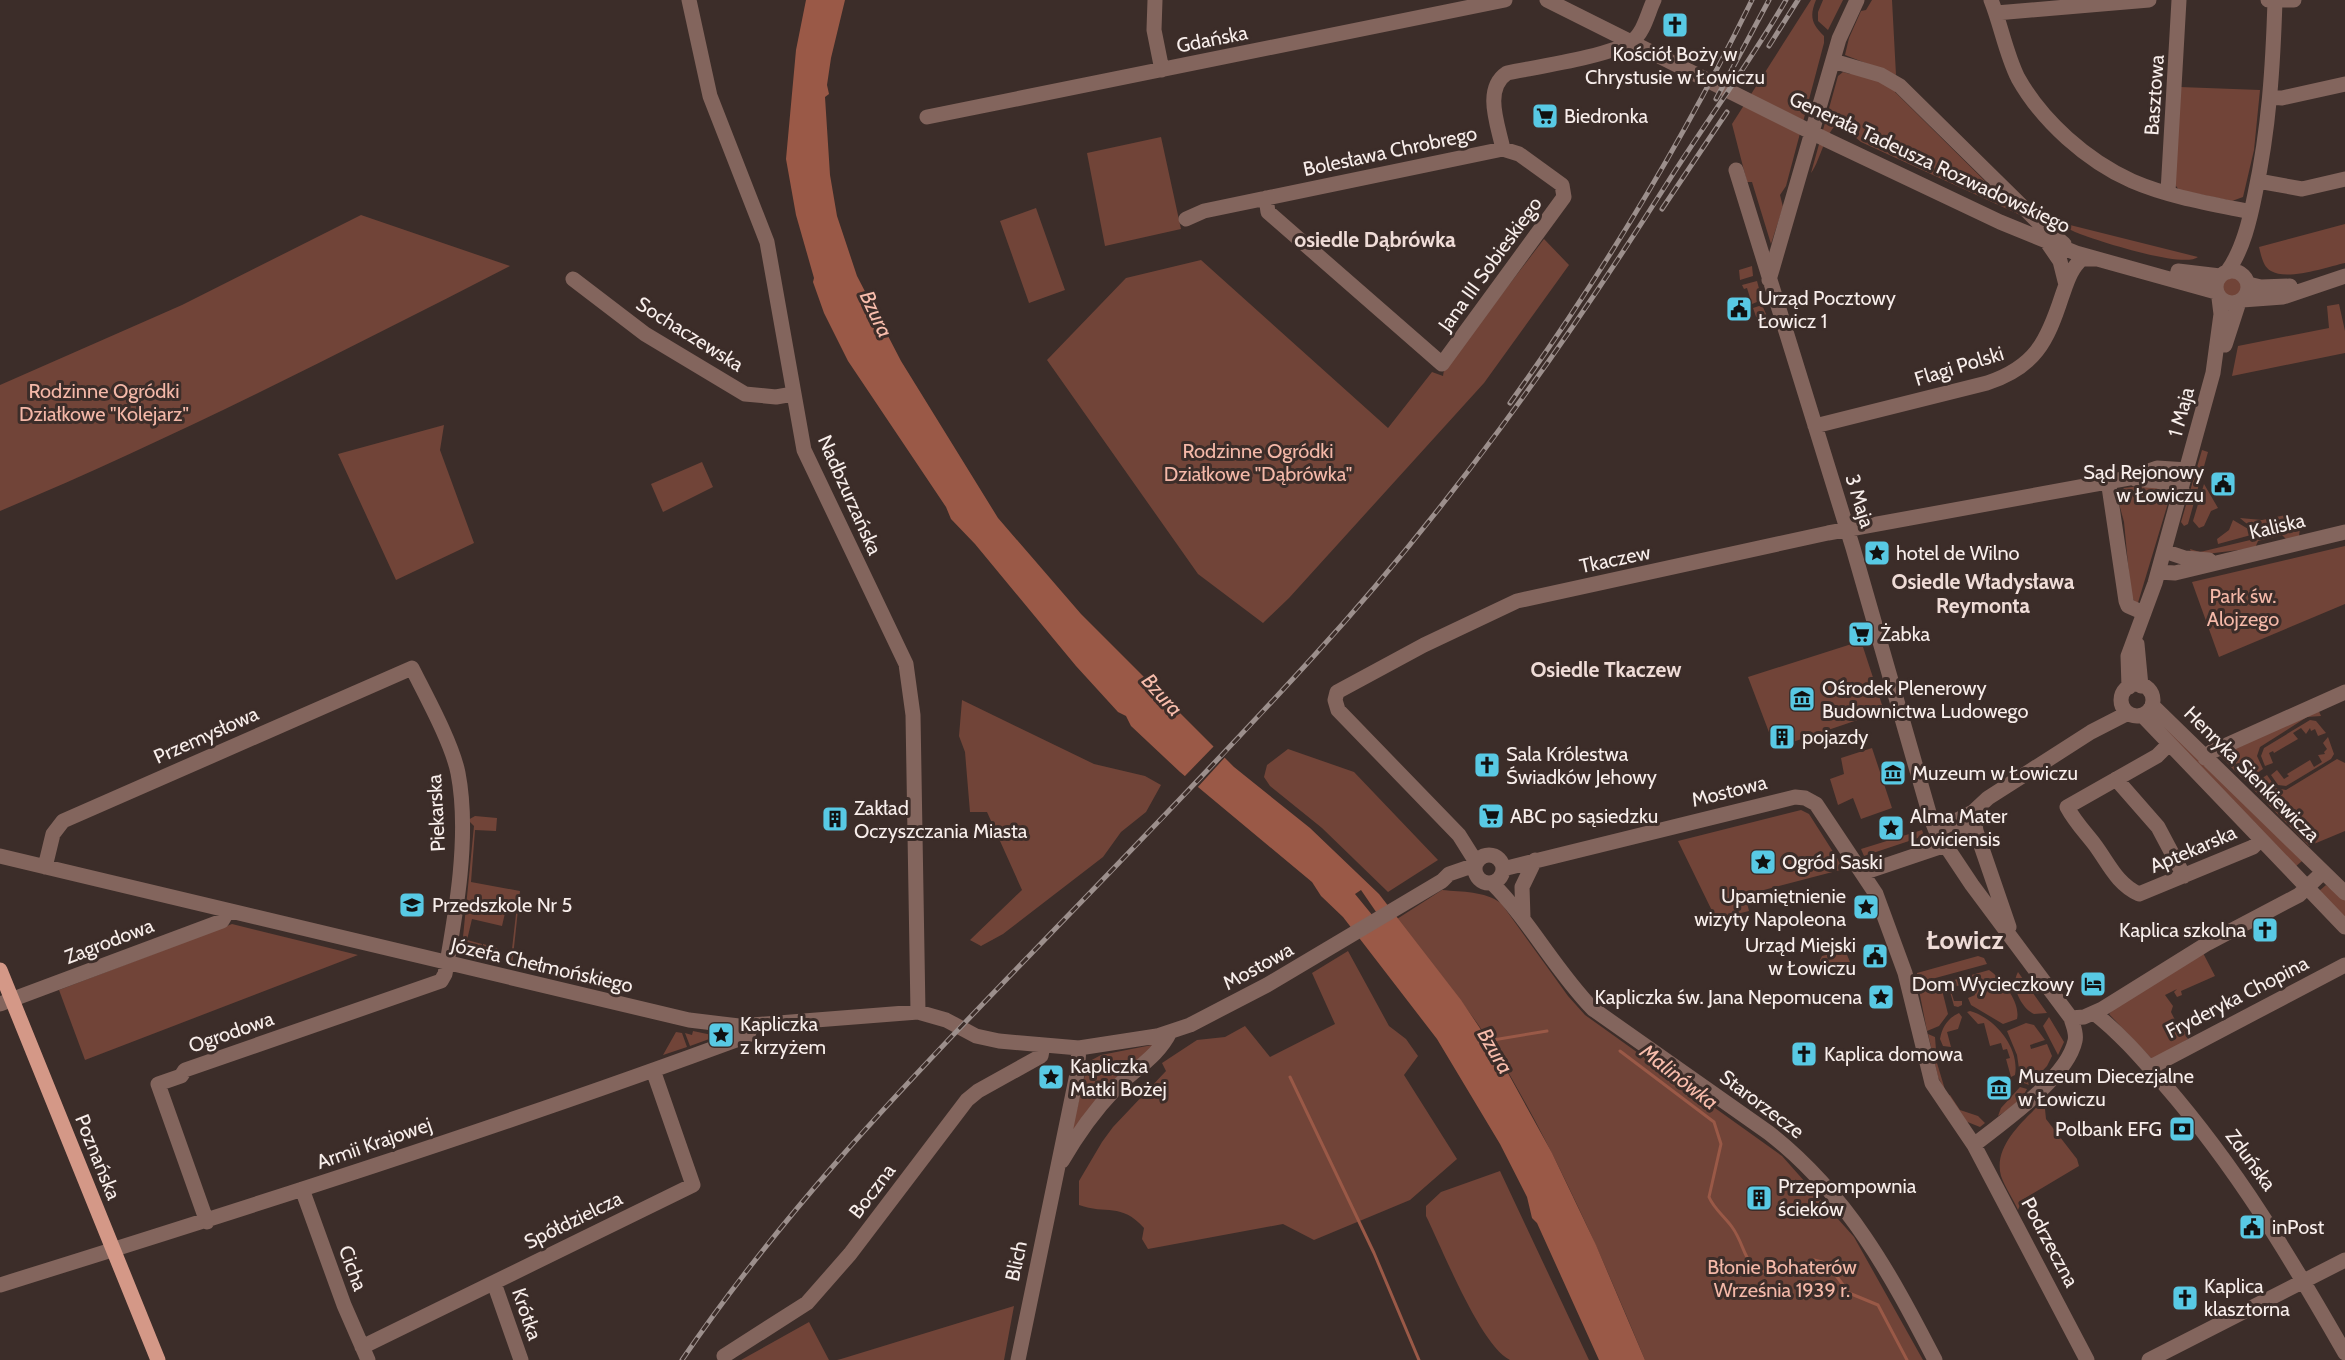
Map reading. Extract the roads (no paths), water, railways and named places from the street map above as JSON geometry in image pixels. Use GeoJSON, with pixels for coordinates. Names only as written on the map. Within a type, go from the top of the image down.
{"type":"FeatureCollection","features":[{"type":"Feature","properties":{"kind":"main road","name":"Poznańska"},"geometry":{"type":"LineString","coordinates":[[0,970],[6,1002],[158,1360]]}},
{"type":"Feature","properties":{"kind":"street","name":"Nadbzurzańska"},"geometry":{"type":"LineString","coordinates":[[689,0],[710,96],[767,242],[793,394],[808,461],[898,647],[910,680],[914,727],[918,1012]]}},
{"type":"Feature","properties":{"kind":"street"},"geometry":{"type":"LineString","coordinates":[[1155,0],[1155,30],[1162,70]]}},
{"type":"Feature","properties":{"kind":"street","name":"Gdańska"},"geometry":{"type":"LineString","coordinates":[[927,117],[1505,0]]}},
{"type":"Feature","properties":{"kind":"street","name":"Generała Tadeusza Rozwadowskiego"},"geometry":{"type":"LineString","coordinates":[[1547,0],[1827,140],[2047,242],[2095,259],[2218,295]]}},
{"type":"Feature","properties":{"kind":"street","name":"Bolesława Chrobrego"},"geometry":{"type":"LineString","coordinates":[[1186,219],[1204,211],[1503,149],[1494,99],[1494,87],[1499,79],[1507,73],[1598,53],[1632,41],[1641,30],[1654,0]]}},
{"type":"Feature","properties":{"kind":"street"},"geometry":{"type":"LineString","coordinates":[[1769,280],[1844,26],[1857,0]]}},
{"type":"Feature","properties":{"kind":"street"},"geometry":{"type":"LineString","coordinates":[[2149,0],[1994,6],[2019,79],[2053,124],[2102,163],[2130,180],[2250,218]]}},
{"type":"Feature","properties":{"kind":"street","name":"Basztowa"},"geometry":{"type":"LineString","coordinates":[[2168,192],[2179,0]]}},
{"type":"Feature","properties":{"kind":"street"},"geometry":{"type":"LineString","coordinates":[[2240,301],[2247,293],[2250,218],[2271,97],[2272,0],[2294,0]]}},
{"type":"Feature","properties":{"kind":"street"},"geometry":{"type":"LineString","coordinates":[[1833,61],[1881,75],[1900,86],[2037,222],[2076,253]]}},
{"type":"Feature","properties":{"kind":"street"},"geometry":{"type":"LineString","coordinates":[[2271,97],[2282,98],[2345,84]]}},
{"type":"Feature","properties":{"kind":"street","name":"Jana III Sobieskiego"},"geometry":{"type":"LineString","coordinates":[[1266,198],[1268,212],[1442,364],[1564,197],[1562,185],[1519,154],[1503,149]]}},
{"type":"Feature","properties":{"kind":"street","name":"3 Maja"},"geometry":{"type":"LineString","coordinates":[[1736,170],[1940,837],[2022,954]]}},
{"type":"Feature","properties":{"kind":"street"},"geometry":{"type":"LineString","coordinates":[[2258,181],[2302,189],[2345,179]]}},
{"type":"Feature","properties":{"kind":"street"},"geometry":{"type":"LineString","coordinates":[[2250,218],[2224,274],[2216,285],[2218,295],[2228,303],[2283,297],[2345,276]]}},
{"type":"Feature","properties":{"kind":"street"},"geometry":{"type":"LineString","coordinates":[[2047,242],[2060,261],[2066,285]]}},
{"type":"Feature","properties":{"kind":"street","name":"Flagi Polski"},"geometry":{"type":"LineString","coordinates":[[1815,426],[1987,383],[2012,374],[2027,363],[2042,345],[2077,263],[2088,258],[2095,259]]}},
{"type":"Feature","properties":{"kind":"street","name":"Generała Tadeusza Rozwadowskiego"},"geometry":{"type":"LineString","coordinates":[[2138,270],[2224,274]]}},
{"type":"Feature","properties":{"kind":"street"},"geometry":{"type":"LineString","coordinates":[[2224,274],[2236,272],[2246,280],[2282,287],[2323,282]]}},
{"type":"Feature","properties":{"kind":"street","name":"Sochaczewska"},"geometry":{"type":"LineString","coordinates":[[573,279],[645,334],[745,394],[776,397],[793,394]]}},
{"type":"Feature","properties":{"kind":"street","name":"1 Maja"},"geometry":{"type":"LineString","coordinates":[[2135,686],[2137,632],[2158,572],[2188,470],[2215,365],[2214,351],[2221,314],[2218,295]]}},
{"type":"Feature","properties":{"kind":"street","name":"1 Maja"},"geometry":{"type":"LineString","coordinates":[[2215,365],[2222,355],[2240,301]]}},
{"type":"Feature","properties":{"kind":"street"},"geometry":{"type":"LineString","coordinates":[[2129,478],[2157,468],[2188,470]]}},
{"type":"Feature","properties":{"kind":"street"},"geometry":{"type":"LineString","coordinates":[[2129,478],[2158,481],[2182,490]]}},
{"type":"Feature","properties":{"kind":"street","name":"Tkaczew"},"geometry":{"type":"LineString","coordinates":[[1478,865],[1459,835],[1338,710],[1335,700],[1337,692],[1424,645],[1517,601],[1847,530],[2108,480],[2129,478]]}},
{"type":"Feature","properties":{"kind":"street"},"geometry":{"type":"LineString","coordinates":[[2108,480],[2126,601],[2128,606],[2144,613]]}},
{"type":"Feature","properties":{"kind":"street","name":"Kaliska"},"geometry":{"type":"LineString","coordinates":[[2158,572],[2175,573],[2217,561],[2345,532]]}},
{"type":"Feature","properties":{"kind":"street","name":"Kaliska"},"geometry":{"type":"LineString","coordinates":[[2164,552],[2185,558],[2217,561]]}},
{"type":"Feature","properties":{"kind":"street","name":"Przemysłowa"},"geometry":{"type":"LineString","coordinates":[[45,867],[53,834],[63,821],[412,668]]}},
{"type":"Feature","properties":{"kind":"street","name":"Piekarska"},"geometry":{"type":"LineString","coordinates":[[412,668],[458,772],[461,810],[460,852],[457,895],[447,964]]}},
{"type":"Feature","properties":{"kind":"street"},"geometry":{"type":"LineString","coordinates":[[1863,873],[1940,837],[1952,843],[1960,837],[1969,824],[1973,812],[1988,798],[2091,732],[2136,709],[2150,692],[2135,686],[2122,694],[2136,709]]}},
{"type":"Feature","properties":{"kind":"street"},"geometry":{"type":"LineString","coordinates":[[2205,758],[2211,752],[2345,692]]}},
{"type":"Feature","properties":{"kind":"street","name":"Henryka Sienkiewicza"},"geometry":{"type":"LineString","coordinates":[[2136,709],[2345,927]]}},
{"type":"Feature","properties":{"kind":"street","name":"Henryka Sienkiewicza"},"geometry":{"type":"LineString","coordinates":[[2136,709],[2205,758],[2345,893]]}},
{"type":"Feature","properties":{"kind":"street"},"geometry":{"type":"LineString","coordinates":[[2169,744],[2157,756],[2116,779],[2158,827],[2184,876]]}},
{"type":"Feature","properties":{"kind":"street","name":"Aptekarska"},"geometry":{"type":"LineString","coordinates":[[2116,779],[2067,807],[2076,825],[2096,847],[2116,877],[2139,894],[2253,847],[2260,840]]}},
{"type":"Feature","properties":{"kind":"street","name":"Mostowa"},"geometry":{"type":"LineString","coordinates":[[1499,872],[1534,860],[1795,797],[1805,798],[1816,804],[1876,894],[1898,950],[1932,1083],[1974,1144]]}},
{"type":"Feature","properties":{"kind":"street"},"geometry":{"type":"LineString","coordinates":[[1973,812],[1976,831],[2002,912],[2022,954],[2071,1018],[2075,1032],[2075,1042],[2058,1072],[1974,1144]]}},
{"type":"Feature","properties":{"kind":"street","name":"Józefa Chełmońskiego"},"geometry":{"type":"LineString","coordinates":[[0,856],[447,964],[726,1027],[918,1012],[946,1020],[975,1036],[1079,1047]]}},
{"type":"Feature","properties":{"kind":"street"},"geometry":{"type":"LineString","coordinates":[[1495,856],[1499,872],[1483,882],[1478,865],[1495,856]]}},
{"type":"Feature","properties":{"kind":"street"},"geometry":{"type":"LineString","coordinates":[[1523,918],[1522,887],[1534,860]]}},
{"type":"Feature","properties":{"kind":"street","name":"Mostowa"},"geometry":{"type":"LineString","coordinates":[[1079,1047],[1107,1045],[1170,1032],[1224,1009],[1320,956],[1440,882],[1449,874],[1478,865]]}},
{"type":"Feature","properties":{"kind":"street","name":"Starorzecze"},"geometry":{"type":"LineString","coordinates":[[1499,872],[1523,918],[1578,994],[1593,1009],[1769,1133],[1811,1171],[1868,1238],[1935,1360]]}},
{"type":"Feature","properties":{"kind":"street"},"geometry":{"type":"LineString","coordinates":[[2071,1018],[2094,1012],[2193,952],[2300,895],[2322,873]]}},
{"type":"Feature","properties":{"kind":"street","name":"Zagrodowa"},"geometry":{"type":"LineString","coordinates":[[6,1002],[222,921],[228,911]]}},
{"type":"Feature","properties":{"kind":"street","name":"Ogrodowa"},"geometry":{"type":"LineString","coordinates":[[207,1222],[158,1084],[182,1076],[185,1071],[441,981],[447,964]]}},
{"type":"Feature","properties":{"kind":"street","name":"Fryderyka Chopina"},"geometry":{"type":"LineString","coordinates":[[2150,1068],[2345,965]]}},
{"type":"Feature","properties":{"kind":"street","name":"Zduńska"},"geometry":{"type":"LineString","coordinates":[[2094,1012],[2150,1068],[2238,1176],[2345,1353]]}},
{"type":"Feature","properties":{"kind":"street","name":"Armii Krajowej"},"geometry":{"type":"LineString","coordinates":[[0,1285],[207,1222],[652,1070],[747,1036],[752,1026]]}},
{"type":"Feature","properties":{"kind":"street","name":"Blich"},"geometry":{"type":"LineString","coordinates":[[1068,1141],[1106,1098],[1155,1054],[1170,1032]]}},
{"type":"Feature","properties":{"kind":"street","name":"Boczna"},"geometry":{"type":"LineString","coordinates":[[724,1356],[807,1303],[850,1254],[961,1107],[978,1091],[1041,1056],[1043,1045]]}},
{"type":"Feature","properties":{"kind":"street","name":"Blich"},"geometry":{"type":"LineString","coordinates":[[1018,1360],[1056,1172],[1068,1141],[1079,1047]]}},
{"type":"Feature","properties":{"kind":"street","name":"Spółdzielcza"},"geometry":{"type":"LineString","coordinates":[[365,1353],[494,1283],[693,1185],[652,1070]]}},
{"type":"Feature","properties":{"kind":"street","name":"Podrzeczna"},"geometry":{"type":"LineString","coordinates":[[1974,1144],[2087,1360]]}},
{"type":"Feature","properties":{"kind":"street","name":"Cicha"},"geometry":{"type":"LineString","coordinates":[[302,1189],[344,1305],[365,1353]]}},
{"type":"Feature","properties":{"kind":"street"},"geometry":{"type":"LineString","coordinates":[[2149,1360],[2345,1260]]}},
{"type":"Feature","properties":{"kind":"street","name":"Krótka"},"geometry":{"type":"LineString","coordinates":[[494,1283],[521,1360]]}},
{"type":"Feature","properties":{"kind":"water","name":"Bzura"},"geometry":{"type":"Polygon","coordinates":[[[806,0],[845,0],[831,58],[827,85],[829,94],[825,97],[830,175],[837,216],[857,276],[901,361],[998,518],[1081,614],[1234,767],[1310,828],[1379,894],[1461,1000],[1498,1055],[1552,1153],[1596,1245],[1645,1360],[1599,1360],[1537,1223],[1532,1218],[1527,1197],[1500,1144],[1437,1039],[1343,917],[1321,896],[1312,882],[1180,772],[1131,726],[1126,716],[1118,712],[1076,666],[975,544],[951,519],[946,507],[848,361],[824,313],[813,282],[814,278],[796,215],[786,159],[796,50],[806,0]],[[1361,890],[1355,894],[1373,916],[1383,922],[1361,890]]]}},
{"type":"Feature","properties":{"kind":"waterway","name":"Malinówka"},"geometry":{"type":"LineString","coordinates":[[1487,1041],[1547,1031]]}},
{"type":"Feature","properties":{"kind":"waterway","name":"Malinówka"},"geometry":{"type":"LineString","coordinates":[[1620,1051],[1714,1122],[1721,1144],[1709,1197],[1737,1235],[1750,1263],[1756,1268],[1774,1274],[1814,1260],[1822,1262],[1832,1270],[1849,1293],[1878,1305],[1907,1360]]}},
{"type":"Feature","properties":{"kind":"waterway"},"geometry":{"type":"LineString","coordinates":[[1290,1077],[1374,1253],[1419,1360]]}},
{"type":"Feature","properties":{"kind":"railway"},"geometry":{"type":"LineString","coordinates":[[1510,403],[1544,355],[1639,207],[1698,105],[1752,0]]}},
{"type":"Feature","properties":{"kind":"railway"},"geometry":{"type":"LineString","coordinates":[[1716,99],[1769,0]]}},
{"type":"Feature","properties":{"kind":"railway"},"geometry":{"type":"LineString","coordinates":[[682,1360],[755,1260],[875,1119],[1274,699],[1409,546],[1543,370],[1626,247],[1786,0]]}},
{"type":"Feature","properties":{"kind":"railway"},"geometry":{"type":"LineString","coordinates":[[1769,46],[1798,0]]}},
{"type":"Feature","properties":{"kind":"railway"},"geometry":{"type":"LineString","coordinates":[[1662,209],[1727,112]]}},
{"type":"Feature","properties":{"kind":"place","name":"Kościół Boży w Chrystusie w Łowiczu"},"geometry":{"type":"Point","coordinates":[1675,25]}},
{"type":"Feature","properties":{"kind":"place","name":"Biedronka"},"geometry":{"type":"Point","coordinates":[1545,116]}},
{"type":"Feature","properties":{"kind":"place","name":"Urząd Pocztowy Łowicz 1"},"geometry":{"type":"Point","coordinates":[1739,309]}},
{"type":"Feature","properties":{"kind":"place","name":"Sąd Rejonowy w Łowiczu"},"geometry":{"type":"Point","coordinates":[2223,484]}},
{"type":"Feature","properties":{"kind":"place","name":"hotel de Wilno"},"geometry":{"type":"Point","coordinates":[1877,553]}},
{"type":"Feature","properties":{"kind":"place","name":"Żabka"},"geometry":{"type":"Point","coordinates":[1861,634]}},
{"type":"Feature","properties":{"kind":"place","name":"Ośrodek Plenerowy Budownictwa Ludowego"},"geometry":{"type":"Point","coordinates":[1802,699]}},
{"type":"Feature","properties":{"kind":"place","name":"pojazdy"},"geometry":{"type":"Point","coordinates":[1782,737]}},
{"type":"Feature","properties":{"kind":"place","name":"Sala Królestwa Świadków Jehowy"},"geometry":{"type":"Point","coordinates":[1487,765]}},
{"type":"Feature","properties":{"kind":"place","name":"Muzeum w Łowiczu"},"geometry":{"type":"Point","coordinates":[1893,773]}},
{"type":"Feature","properties":{"kind":"place","name":"ABC po sąsiedzku"},"geometry":{"type":"Point","coordinates":[1491,816]}},
{"type":"Feature","properties":{"kind":"place","name":"Zakład Oczyszczania Miasta"},"geometry":{"type":"Point","coordinates":[835,819]}},
{"type":"Feature","properties":{"kind":"place","name":"Alma Mater Loviciensis"},"geometry":{"type":"Point","coordinates":[1891,828]}},
{"type":"Feature","properties":{"kind":"place","name":"Ogród Saski"},"geometry":{"type":"Point","coordinates":[1763,862]}},
{"type":"Feature","properties":{"kind":"place","name":"Przedszkole Nr 5"},"geometry":{"type":"Point","coordinates":[412,905]}},
{"type":"Feature","properties":{"kind":"place","name":"Upamiętnienie wizyty Napoleona"},"geometry":{"type":"Point","coordinates":[1866,907]}},
{"type":"Feature","properties":{"kind":"place","name":"Kaplica szkolna"},"geometry":{"type":"Point","coordinates":[2265,930]}},
{"type":"Feature","properties":{"kind":"place","name":"Urząd Miejski w Łowiczu"},"geometry":{"type":"Point","coordinates":[1875,956]}},
{"type":"Feature","properties":{"kind":"place","name":"Dom Wycieczkowy"},"geometry":{"type":"Point","coordinates":[2093,984]}},
{"type":"Feature","properties":{"kind":"place","name":"Kapliczka św. Jana Nepomucena"},"geometry":{"type":"Point","coordinates":[1881,997]}},
{"type":"Feature","properties":{"kind":"place","name":"Kapliczka z krzyżem"},"geometry":{"type":"Point","coordinates":[721,1035]}},
{"type":"Feature","properties":{"kind":"place","name":"Kaplica domowa"},"geometry":{"type":"Point","coordinates":[1804,1054]}},
{"type":"Feature","properties":{"kind":"place","name":"Kapliczka Matki Bożej"},"geometry":{"type":"Point","coordinates":[1051,1077]}},
{"type":"Feature","properties":{"kind":"place","name":"Muzeum Diecezjalne w Łowiczu"},"geometry":{"type":"Point","coordinates":[1999,1088]}},
{"type":"Feature","properties":{"kind":"place","name":"Polbank EFG"},"geometry":{"type":"Point","coordinates":[2182,1129]}},
{"type":"Feature","properties":{"kind":"place","name":"Przepompownia ścieków"},"geometry":{"type":"Point","coordinates":[1759,1198]}},
{"type":"Feature","properties":{"kind":"place","name":"inPost"},"geometry":{"type":"Point","coordinates":[2252,1227]}},
{"type":"Feature","properties":{"kind":"place","name":"Kaplica klasztorna"},"geometry":{"type":"Point","coordinates":[2185,1298]}},
{"type":"Feature","properties":{"kind":"district","name":"osiedle Dąbrówka"},"geometry":{"type":"Point","coordinates":[1375,240]}},
{"type":"Feature","properties":{"kind":"district","name":"Osiedle Władysława Reymonta"},"geometry":{"type":"Point","coordinates":[1983,594]}},
{"type":"Feature","properties":{"kind":"district","name":"Osiedle Tkaczew"},"geometry":{"type":"Point","coordinates":[1606,670]}},
{"type":"Feature","properties":{"kind":"district","name":"Łowicz"},"geometry":{"type":"Point","coordinates":[1965,940]}},
{"type":"Feature","properties":{"kind":"park label","name":"Rodzinne Ogródki Działkowe \"Kolejarz\""},"geometry":{"type":"Point","coordinates":[104,402]}},
{"type":"Feature","properties":{"kind":"park label","name":"Rodzinne Ogródki Działkowe \"Dąbrówka\""},"geometry":{"type":"Point","coordinates":[1258,462]}},
{"type":"Feature","properties":{"kind":"park label","name":"Park św. Alojzego"},"geometry":{"type":"Point","coordinates":[2243,608]}},
{"type":"Feature","properties":{"kind":"park label","name":"Błonie Bohaterów Września 1939 r."},"geometry":{"type":"Point","coordinates":[1782,1278]}}]}
